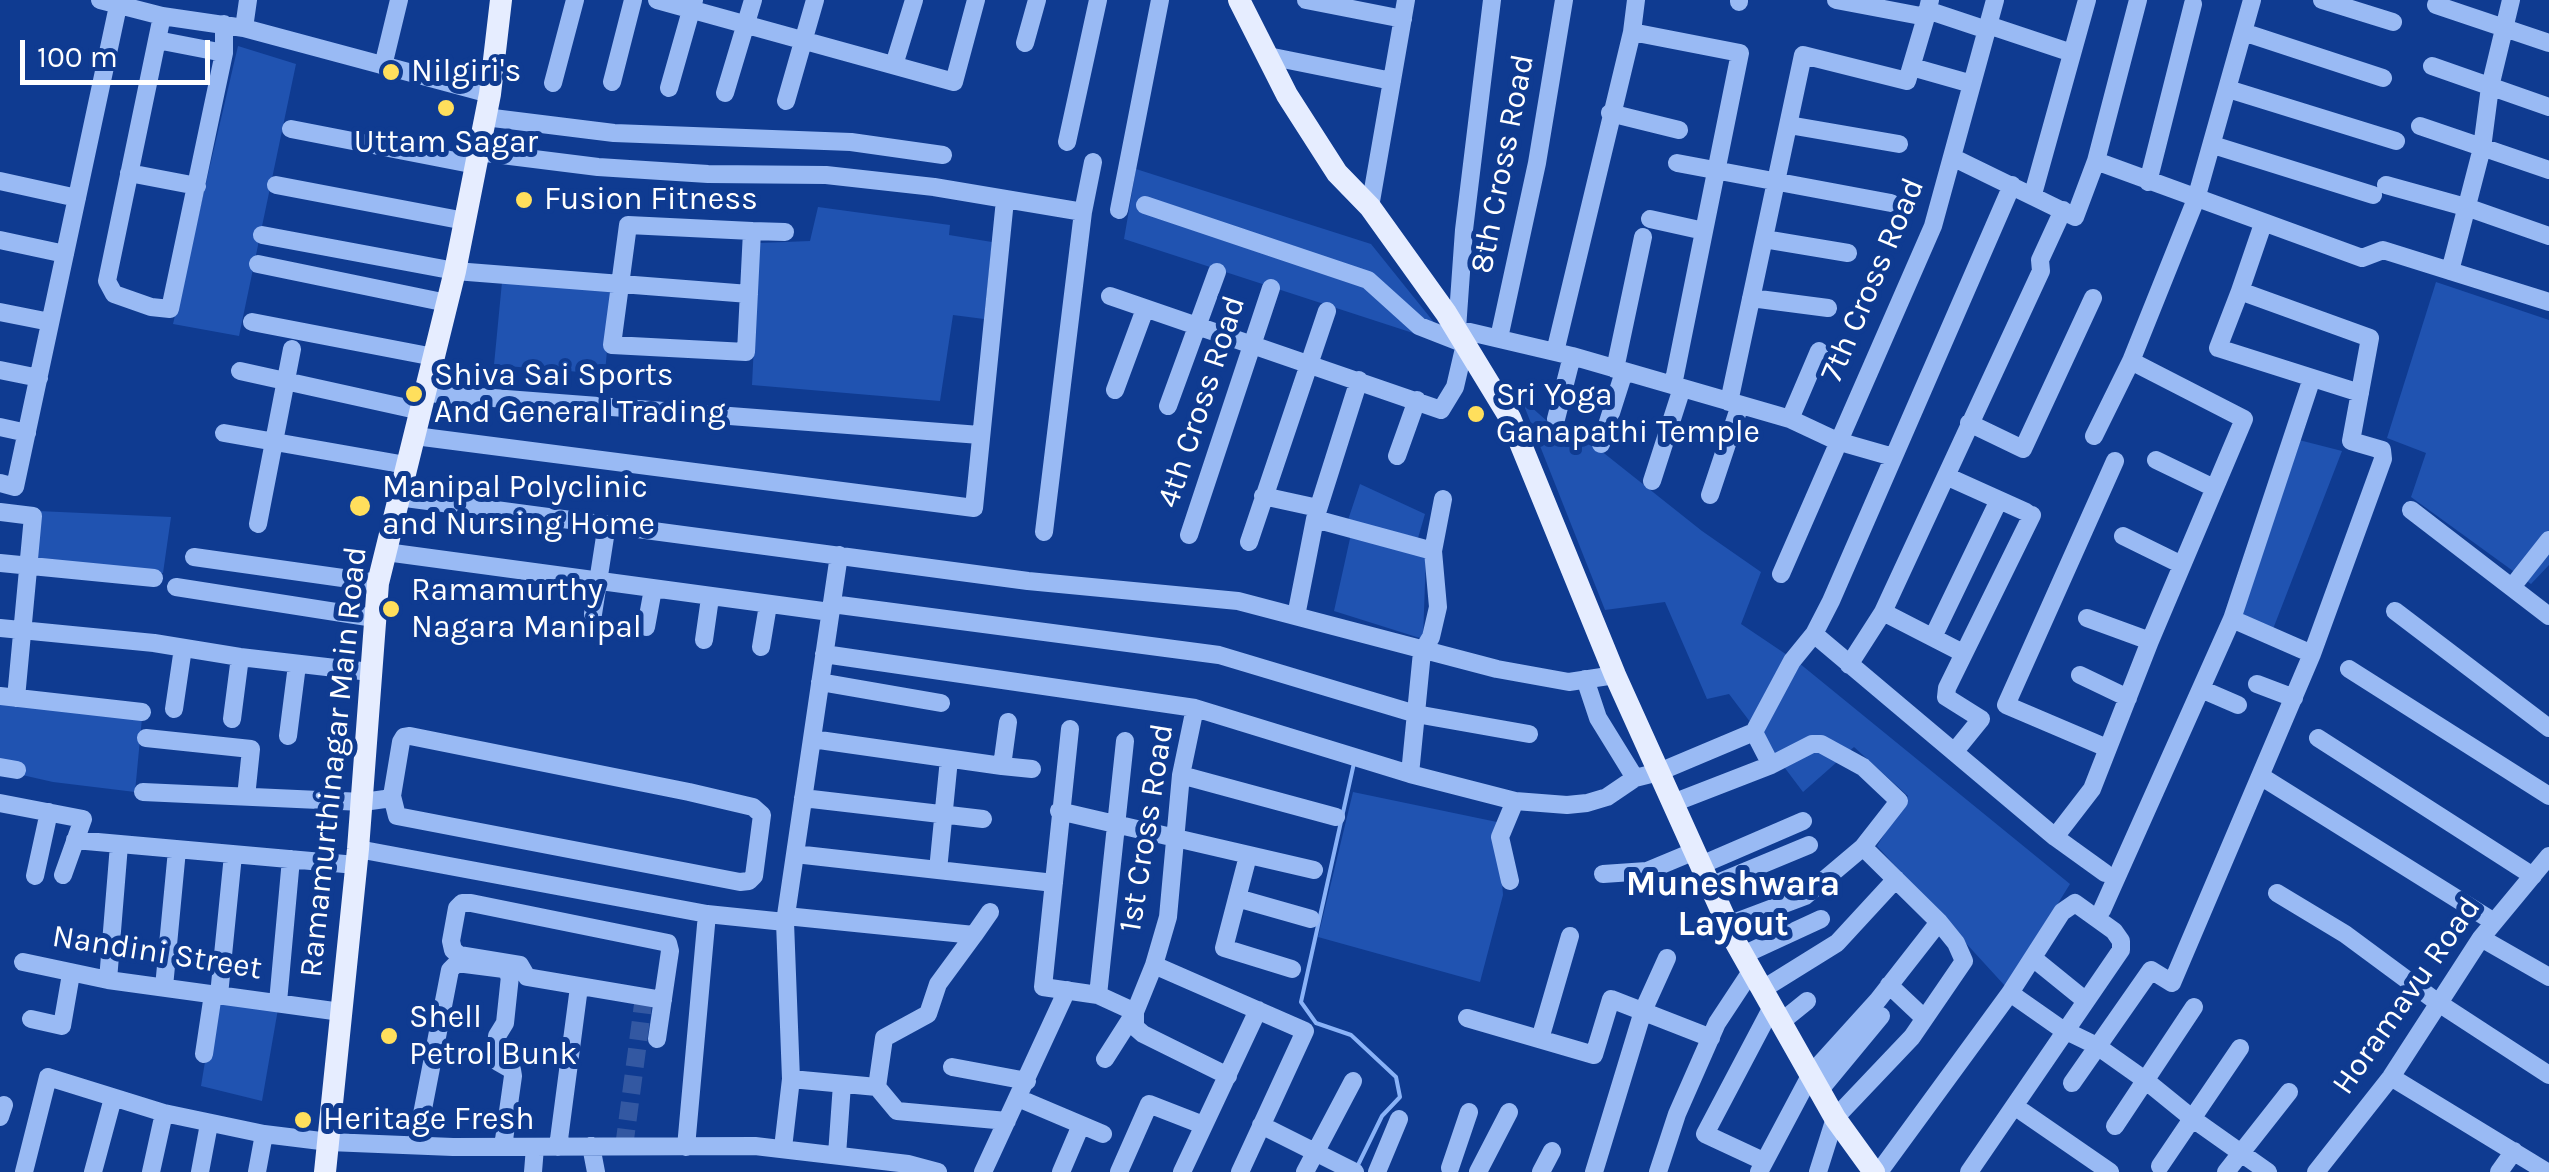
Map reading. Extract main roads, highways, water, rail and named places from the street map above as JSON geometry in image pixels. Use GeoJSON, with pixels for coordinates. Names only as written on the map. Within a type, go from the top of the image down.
{"type":"FeatureCollection","features":[{"type":"Feature","properties":{"kind":"main road"},"geometry":{"type":"LineString","coordinates":[[1239,0],[1287,95],[1336,173],[1370,207],[1460,336],[1510,418],[1615,674],[1728,925],[1834,1118],[1876,1172]]}},
{"type":"Feature","properties":{"kind":"main road","name":"Ramamurthinagar Main Road"},"geometry":{"type":"LineString","coordinates":[[325,1172],[362,802],[378,584],[455,271],[502,4]]}},
{"type":"Feature","properties":{"kind":"waterway"},"geometry":{"type":"LineString","coordinates":[[1354,763],[1301,1002],[1316,1023],[1351,1035],[1396,1077],[1400,1097],[1382,1116],[1358,1165]]}},
{"type":"Feature","properties":{"kind":"tunnel"},"geometry":{"type":"LineString","coordinates":[[624,1147],[644,997]]}},
{"type":"Feature","properties":{"kind":"place","name":"Nilgiri's"},"geometry":{"type":"Point","coordinates":[391,72]}},
{"type":"Feature","properties":{"kind":"place","name":"Uttam Sagar"},"geometry":{"type":"Point","coordinates":[446,108]}},
{"type":"Feature","properties":{"kind":"place","name":"Fusion Fitness"},"geometry":{"type":"Point","coordinates":[524,200]}},
{"type":"Feature","properties":{"kind":"place","name":"Shiva Sai Sports And General Trading"},"geometry":{"type":"Point","coordinates":[414,394]}},
{"type":"Feature","properties":{"kind":"place","name":"Sri Yoga Ganapathi Temple"},"geometry":{"type":"Point","coordinates":[1476,414]}},
{"type":"Feature","properties":{"kind":"place","name":"Manipal Polyclinic and Nursing Home"},"geometry":{"type":"Point","coordinates":[360,506]}},
{"type":"Feature","properties":{"kind":"place","name":"Ramamurthy Nagara Manipal"},"geometry":{"type":"Point","coordinates":[391,609]}},
{"type":"Feature","properties":{"kind":"place","name":"Shell Petrol Bunk"},"geometry":{"type":"Point","coordinates":[389,1036]}},
{"type":"Feature","properties":{"kind":"place","name":"Heritage Fresh"},"geometry":{"type":"Point","coordinates":[303,1120]}},
{"type":"Feature","properties":{"kind":"district","name":"Muneshwara Layout"},"geometry":{"type":"Point","coordinates":[1733,905]}}]}
